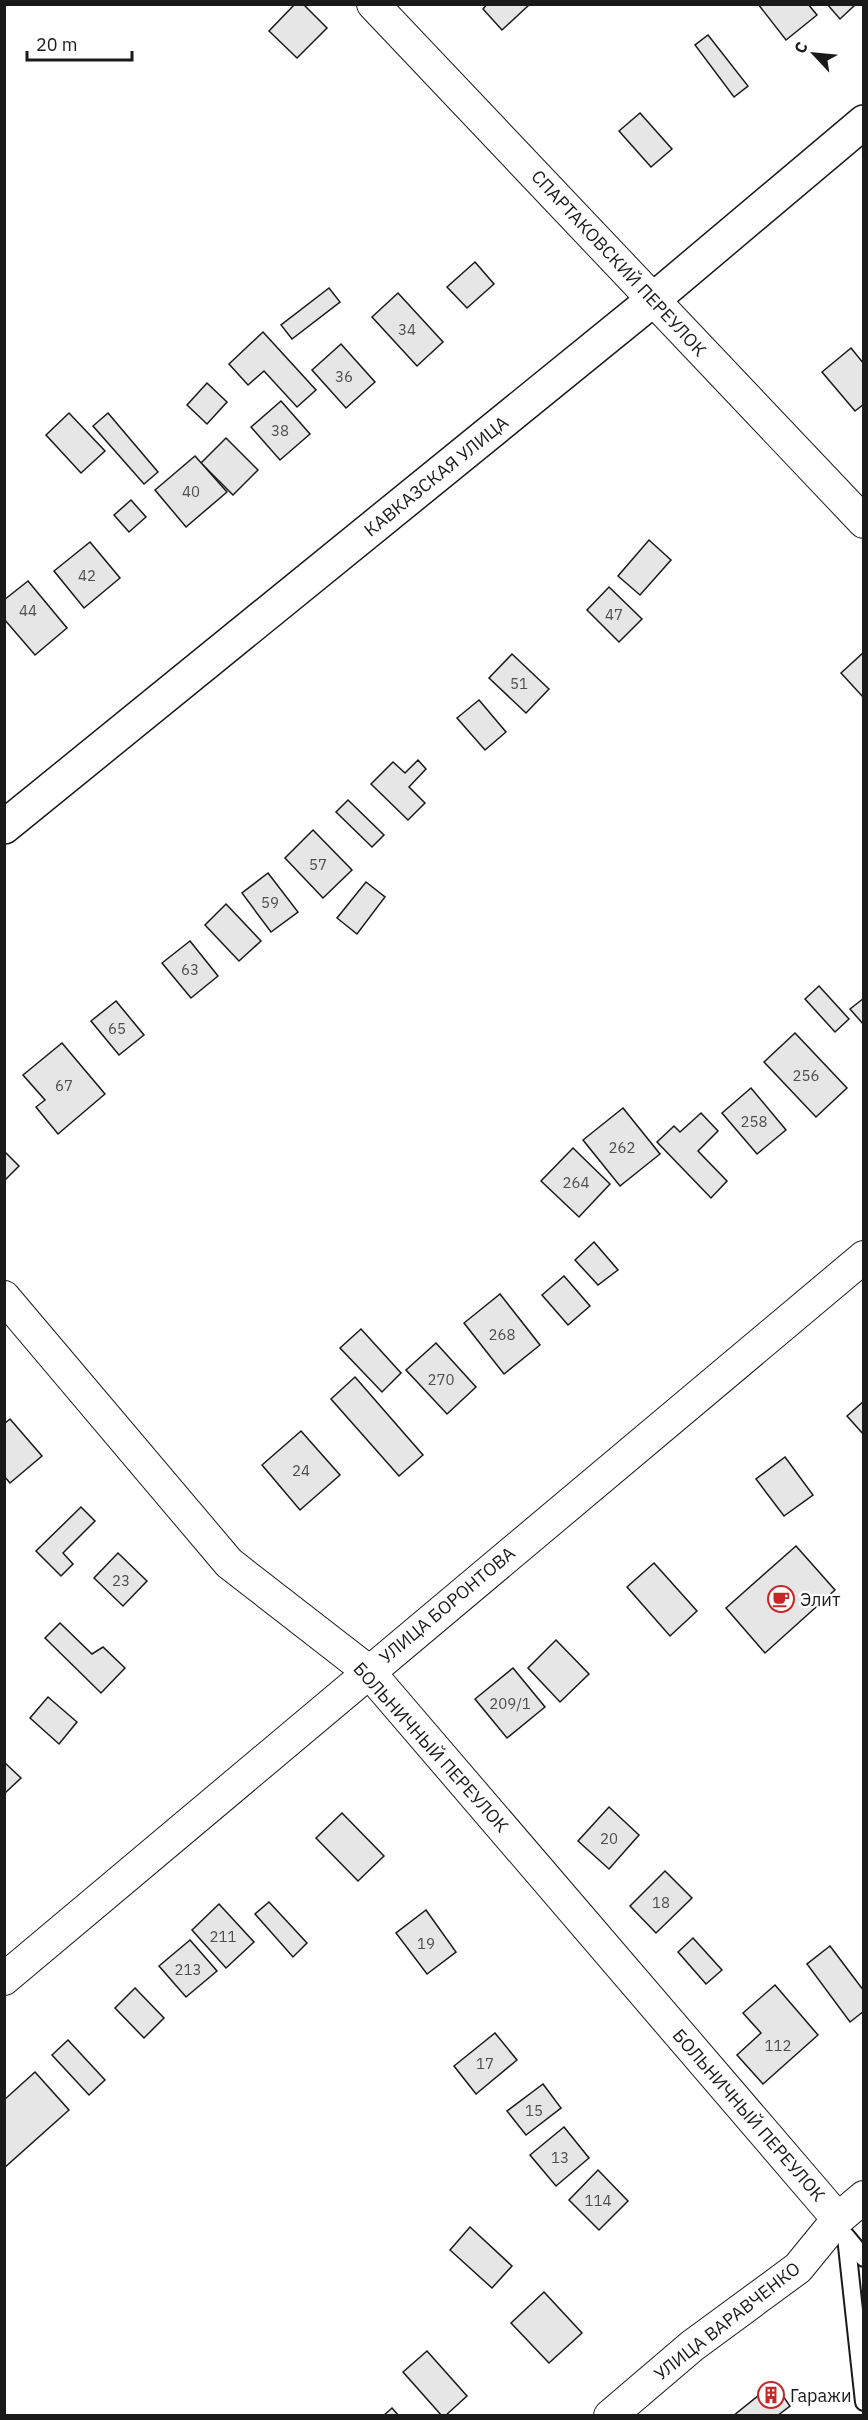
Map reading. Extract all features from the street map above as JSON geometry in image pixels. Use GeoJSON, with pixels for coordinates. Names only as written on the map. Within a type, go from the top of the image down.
{"type":"FeatureCollection","features":[{"type":"Feature","properties":{"kind":"street","name":"СПАРТАКОВСКИЙ ПЕРЕУЛОК"},"geometry":{"type":"LineString","coordinates":[[374,4],[864,522]]}},
{"type":"Feature","properties":{"kind":"street","name":"КАВКАЗСКАЯ УЛИЦА"},"geometry":{"type":"LineString","coordinates":[[4,827],[654,299],[864,122]]}},
{"type":"Feature","properties":{"kind":"street","name":"УЛИЦА БОРОНТОВА"},"geometry":{"type":"LineString","coordinates":[[4,1979],[368,1671],[864,1257]]}},
{"type":"Feature","properties":{"kind":"street","name":"БОЛЬНИЧНЫЙ ПЕРЕУЛОК"},"geometry":{"type":"LineString","coordinates":[[4,1297],[229,1563],[368,1671],[842,2228]]}},
{"type":"Feature","properties":{"kind":"street","name":"УЛИЦА ВАРАВЧЕНКО"},"geometry":{"type":"LineString","coordinates":[[609,2415],[692,2346],[798,2268],[842,2228],[864,2197]]}},
{"type":"Feature","properties":{"kind":"lane"},"geometry":{"type":"LineString","coordinates":[[842,2228],[864,2258]]}},
{"type":"Feature","properties":{"kind":"lane"},"geometry":{"type":"LineString","coordinates":[[842,2228],[864,2402]]}},
{"type":"Feature","properties":{"kind":"building"},"geometry":{"type":"Polygon","coordinates":[[[295,4],[303,4],[327,28],[297,58],[269,31],[295,4]]]}},
{"type":"Feature","properties":{"kind":"building"},"geometry":{"type":"Polygon","coordinates":[[[487,4],[530,4],[502,30],[483,9],[487,4]]]}},
{"type":"Feature","properties":{"kind":"building"},"geometry":{"type":"Polygon","coordinates":[[[758,4],[808,4],[817,15],[786,40],[758,4]]]}},
{"type":"Feature","properties":{"kind":"building"},"geometry":{"type":"Polygon","coordinates":[[[827,4],[856,4],[840,19],[827,4]]]}},
{"type":"Feature","properties":{"kind":"building"},"geometry":{"type":"Polygon","coordinates":[[[708,35],[748,86],[734,97],[695,45],[708,35]]]}},
{"type":"Feature","properties":{"kind":"building"},"geometry":{"type":"Polygon","coordinates":[[[640,113],[672,149],[651,167],[619,131],[640,113]]]}},
{"type":"Feature","properties":{"kind":"building"},"geometry":{"type":"Polygon","coordinates":[[[475,262],[494,284],[467,308],[447,287],[475,262]]]}},
{"type":"Feature","properties":{"kind":"building"},"geometry":{"type":"Polygon","coordinates":[[[329,288],[340,302],[292,339],[281,325],[329,288]]]}},
{"type":"Feature","properties":{"kind":"building"},"geometry":{"type":"Polygon","coordinates":[[[398,293],[443,342],[417,366],[372,317],[398,293]]]}},
{"type":"Feature","properties":{"kind":"building"},"geometry":{"type":"Polygon","coordinates":[[[263,332],[316,390],[297,407],[264,371],[248,385],[229,364],[263,332]]]}},
{"type":"Feature","properties":{"kind":"building"},"geometry":{"type":"Polygon","coordinates":[[[341,344],[375,382],[346,408],[312,370],[341,344]]]}},
{"type":"Feature","properties":{"kind":"building"},"geometry":{"type":"Polygon","coordinates":[[[851,348],[864,364],[864,404],[855,411],[822,372],[851,348]]]}},
{"type":"Feature","properties":{"kind":"building"},"geometry":{"type":"Polygon","coordinates":[[[207,383],[227,402],[207,424],[187,405],[207,383]]]}},
{"type":"Feature","properties":{"kind":"building"},"geometry":{"type":"Polygon","coordinates":[[[281,401],[310,434],[280,460],[251,427],[281,401]]]}},
{"type":"Feature","properties":{"kind":"building"},"geometry":{"type":"Polygon","coordinates":[[[69,413],[105,451],[81,473],[46,435],[69,413]]]}},
{"type":"Feature","properties":{"kind":"building"},"geometry":{"type":"Polygon","coordinates":[[[108,413],[158,472],[144,484],[93,426],[108,413]]]}},
{"type":"Feature","properties":{"kind":"building"},"geometry":{"type":"Polygon","coordinates":[[[226,438],[258,470],[233,495],[201,463],[226,438]]]}},
{"type":"Feature","properties":{"kind":"building"},"geometry":{"type":"Polygon","coordinates":[[[195,456],[227,492],[186,527],[155,490],[195,456]]]}},
{"type":"Feature","properties":{"kind":"building"},"geometry":{"type":"Polygon","coordinates":[[[131,500],[146,517],[129,532],[114,515],[131,500]]]}},
{"type":"Feature","properties":{"kind":"building"},"geometry":{"type":"Polygon","coordinates":[[[649,540],[671,560],[640,595],[618,576],[649,540]]]}},
{"type":"Feature","properties":{"kind":"building"},"geometry":{"type":"Polygon","coordinates":[[[90,542],[120,578],[84,608],[54,571],[90,542]]]}},
{"type":"Feature","properties":{"kind":"building"},"geometry":{"type":"Polygon","coordinates":[[[28,581],[67,628],[35,655],[4,619],[4,600],[28,581]]]}},
{"type":"Feature","properties":{"kind":"building"},"geometry":{"type":"Polygon","coordinates":[[[609,587],[642,619],[619,642],[587,610],[609,587]]]}},
{"type":"Feature","properties":{"kind":"building"},"geometry":{"type":"Polygon","coordinates":[[[864,652],[864,696],[863,697],[841,673],[864,652]]]}},
{"type":"Feature","properties":{"kind":"building"},"geometry":{"type":"Polygon","coordinates":[[[512,654],[549,689],[526,713],[489,678],[512,654]]]}},
{"type":"Feature","properties":{"kind":"building"},"geometry":{"type":"Polygon","coordinates":[[[479,700],[506,732],[485,750],[457,718],[479,700]]]}},
{"type":"Feature","properties":{"kind":"building"},"geometry":{"type":"Polygon","coordinates":[[[418,760],[426,769],[409,787],[425,803],[408,820],[371,784],[393,762],[405,773],[418,760]]]}},
{"type":"Feature","properties":{"kind":"building"},"geometry":{"type":"Polygon","coordinates":[[[348,800],[384,835],[372,847],[336,812],[348,800]]]}},
{"type":"Feature","properties":{"kind":"building"},"geometry":{"type":"Polygon","coordinates":[[[313,830],[352,870],[323,898],[285,858],[313,830]]]}},
{"type":"Feature","properties":{"kind":"building"},"geometry":{"type":"Polygon","coordinates":[[[268,873],[298,912],[271,932],[242,893],[268,873]]]}},
{"type":"Feature","properties":{"kind":"building"},"geometry":{"type":"Polygon","coordinates":[[[366,882],[385,897],[357,934],[337,918],[366,882]]]}},
{"type":"Feature","properties":{"kind":"building"},"geometry":{"type":"Polygon","coordinates":[[[226,904],[261,941],[239,961],[205,925],[226,904]]]}},
{"type":"Feature","properties":{"kind":"building"},"geometry":{"type":"Polygon","coordinates":[[[190,941],[218,976],[191,998],[162,963],[190,941]]]}},
{"type":"Feature","properties":{"kind":"building"},"geometry":{"type":"Polygon","coordinates":[[[819,986],[849,1019],[835,1032],[805,999],[819,986]]]}},
{"type":"Feature","properties":{"kind":"building"},"geometry":{"type":"Polygon","coordinates":[[[864,998],[864,1025],[850,1009],[864,998]]]}},
{"type":"Feature","properties":{"kind":"building"},"geometry":{"type":"Polygon","coordinates":[[[116,1001],[144,1035],[119,1055],[91,1021],[116,1001]]]}},
{"type":"Feature","properties":{"kind":"building"},"geometry":{"type":"Polygon","coordinates":[[[795,1033],[847,1088],[816,1117],[764,1062],[795,1033]]]}},
{"type":"Feature","properties":{"kind":"building"},"geometry":{"type":"Polygon","coordinates":[[[62,1043],[105,1094],[58,1134],[36,1107],[45,1100],[23,1075],[62,1043]]]}},
{"type":"Feature","properties":{"kind":"building"},"geometry":{"type":"Polygon","coordinates":[[[751,1088],[786,1130],[757,1154],[722,1113],[751,1088]]]}},
{"type":"Feature","properties":{"kind":"building"},"geometry":{"type":"Polygon","coordinates":[[[623,1108],[660,1154],[620,1186],[583,1140],[623,1108]]]}},
{"type":"Feature","properties":{"kind":"building"},"geometry":{"type":"Polygon","coordinates":[[[701,1113],[718,1131],[698,1151],[727,1181],[711,1198],[657,1142],[674,1126],[680,1132],[701,1113]]]}},
{"type":"Feature","properties":{"kind":"building"},"geometry":{"type":"Polygon","coordinates":[[[573,1148],[610,1184],[579,1217],[541,1181],[573,1148]]]}},
{"type":"Feature","properties":{"kind":"building"},"geometry":{"type":"Polygon","coordinates":[[[4,1151],[19,1166],[4,1181],[4,1151]]]}},
{"type":"Feature","properties":{"kind":"building"},"geometry":{"type":"Polygon","coordinates":[[[594,1242],[618,1270],[598,1285],[575,1260],[594,1242]]]}},
{"type":"Feature","properties":{"kind":"building"},"geometry":{"type":"Polygon","coordinates":[[[564,1276],[590,1306],[568,1325],[542,1295],[564,1276]]]}},
{"type":"Feature","properties":{"kind":"building"},"geometry":{"type":"Polygon","coordinates":[[[500,1294],[540,1345],[504,1374],[464,1323],[500,1294]]]}},
{"type":"Feature","properties":{"kind":"building"},"geometry":{"type":"Polygon","coordinates":[[[361,1329],[401,1373],[382,1392],[340,1348],[361,1329]]]}},
{"type":"Feature","properties":{"kind":"building"},"geometry":{"type":"Polygon","coordinates":[[[436,1343],[476,1387],[447,1414],[406,1370],[436,1343]]]}},
{"type":"Feature","properties":{"kind":"building"},"geometry":{"type":"Polygon","coordinates":[[[355,1377],[423,1455],[399,1476],[331,1399],[355,1377]]]}},
{"type":"Feature","properties":{"kind":"building"},"geometry":{"type":"Polygon","coordinates":[[[864,1401],[864,1435],[847,1416],[864,1401]]]}},
{"type":"Feature","properties":{"kind":"building"},"geometry":{"type":"Polygon","coordinates":[[[10,1419],[42,1456],[10,1483],[4,1476],[4,1424],[10,1419]]]}},
{"type":"Feature","properties":{"kind":"building"},"geometry":{"type":"Polygon","coordinates":[[[301,1431],[340,1475],[300,1510],[262,1465],[301,1431]]]}},
{"type":"Feature","properties":{"kind":"building"},"geometry":{"type":"Polygon","coordinates":[[[785,1457],[813,1495],[784,1516],[756,1479],[785,1457]]]}},
{"type":"Feature","properties":{"kind":"building"},"geometry":{"type":"Polygon","coordinates":[[[81,1507],[95,1521],[63,1553],[73,1564],[61,1576],[36,1551],[81,1507]]]}},
{"type":"Feature","properties":{"kind":"building","name":"Элит"},"geometry":{"type":"Polygon","coordinates":[[[796,1546],[835,1590],[765,1653],[726,1608],[796,1546]]]}},
{"type":"Feature","properties":{"kind":"building"},"geometry":{"type":"Polygon","coordinates":[[[118,1553],[147,1581],[123,1606],[94,1578],[118,1553]]]}},
{"type":"Feature","properties":{"kind":"building"},"geometry":{"type":"Polygon","coordinates":[[[654,1563],[697,1611],[670,1636],[627,1587],[654,1563]]]}},
{"type":"Feature","properties":{"kind":"building"},"geometry":{"type":"Polygon","coordinates":[[[60,1623],[92,1654],[103,1647],[125,1668],[101,1693],[45,1638],[60,1623]]]}},
{"type":"Feature","properties":{"kind":"building"},"geometry":{"type":"Polygon","coordinates":[[[556,1640],[589,1674],[560,1702],[528,1668],[556,1640]]]}},
{"type":"Feature","properties":{"kind":"building"},"geometry":{"type":"Polygon","coordinates":[[[513,1668],[545,1707],[507,1738],[475,1699],[513,1668]]]}},
{"type":"Feature","properties":{"kind":"building"},"geometry":{"type":"Polygon","coordinates":[[[48,1697],[77,1722],[59,1744],[30,1718],[48,1697]]]}},
{"type":"Feature","properties":{"kind":"building"},"geometry":{"type":"Polygon","coordinates":[[[4,1762],[21,1778],[4,1794],[4,1762]]]}},
{"type":"Feature","properties":{"kind":"building"},"geometry":{"type":"Polygon","coordinates":[[[609,1807],[639,1835],[609,1869],[578,1841],[609,1807]]]}},
{"type":"Feature","properties":{"kind":"building"},"geometry":{"type":"Polygon","coordinates":[[[342,1813],[384,1856],[358,1881],[316,1838],[342,1813]]]}},
{"type":"Feature","properties":{"kind":"building"},"geometry":{"type":"Polygon","coordinates":[[[665,1871],[692,1898],[656,1933],[630,1906],[665,1871]]]}},
{"type":"Feature","properties":{"kind":"building"},"geometry":{"type":"Polygon","coordinates":[[[269,1902],[307,1943],[293,1957],[255,1914],[269,1902]]]}},
{"type":"Feature","properties":{"kind":"building"},"geometry":{"type":"Polygon","coordinates":[[[219,1904],[254,1942],[226,1968],[192,1930],[219,1904]]]}},
{"type":"Feature","properties":{"kind":"building"},"geometry":{"type":"Polygon","coordinates":[[[426,1910],[456,1952],[427,1974],[396,1933],[426,1910]]]}},
{"type":"Feature","properties":{"kind":"building"},"geometry":{"type":"Polygon","coordinates":[[[693,1938],[722,1970],[706,1984],[678,1952],[693,1938]]]}},
{"type":"Feature","properties":{"kind":"building"},"geometry":{"type":"Polygon","coordinates":[[[190,1940],[217,1971],[186,1997],[159,1966],[190,1940]]]}},
{"type":"Feature","properties":{"kind":"building"},"geometry":{"type":"Polygon","coordinates":[[[830,1946],[864,1991],[864,2011],[850,2022],[807,1964],[830,1946]]]}},
{"type":"Feature","properties":{"kind":"building"},"geometry":{"type":"Polygon","coordinates":[[[775,1985],[818,2035],[763,2084],[737,2055],[761,2033],[743,2013],[775,1985]]]}},
{"type":"Feature","properties":{"kind":"building"},"geometry":{"type":"Polygon","coordinates":[[[135,1988],[164,2018],[144,2038],[115,2008],[135,1988]]]}},
{"type":"Feature","properties":{"kind":"building"},"geometry":{"type":"Polygon","coordinates":[[[495,2033],[517,2060],[476,2094],[454,2066],[495,2033]]]}},
{"type":"Feature","properties":{"kind":"building"},"geometry":{"type":"Polygon","coordinates":[[[68,2040],[105,2080],[89,2095],[52,2055],[68,2040]]]}},
{"type":"Feature","properties":{"kind":"building"},"geometry":{"type":"Polygon","coordinates":[[[35,2072],[69,2110],[4,2168],[4,2100],[35,2072]]]}},
{"type":"Feature","properties":{"kind":"building"},"geometry":{"type":"Polygon","coordinates":[[[543,2084],[561,2108],[526,2135],[507,2111],[543,2084]]]}},
{"type":"Feature","properties":{"kind":"building"},"geometry":{"type":"Polygon","coordinates":[[[564,2127],[589,2158],[556,2186],[530,2155],[564,2127]]]}},
{"type":"Feature","properties":{"kind":"building"},"geometry":{"type":"Polygon","coordinates":[[[598,2170],[628,2201],[599,2230],[569,2200],[598,2170]]]}},
{"type":"Feature","properties":{"kind":"building"},"geometry":{"type":"Polygon","coordinates":[[[470,2227],[512,2266],[492,2288],[450,2250],[470,2227]]]}},
{"type":"Feature","properties":{"kind":"building"},"geometry":{"type":"Polygon","coordinates":[[[544,2292],[582,2333],[549,2363],[511,2323],[544,2292]]]}},
{"type":"Feature","properties":{"kind":"building"},"geometry":{"type":"Polygon","coordinates":[[[427,2351],[467,2396],[445,2416],[442,2416],[403,2372],[427,2351]]]}},
{"type":"Feature","properties":{"kind":"building","name":"Гаражи"},"geometry":{"type":"Polygon","coordinates":[[[774,2383],[790,2406],[777,2416],[733,2416],[774,2383]]]}},
{"type":"Feature","properties":{"kind":"building"},"geometry":{"type":"Polygon","coordinates":[[[392,2408],[399,2416],[383,2416],[392,2408]]]}},
{"type":"Feature","properties":{"kind":"place","name":"Элит"},"geometry":{"type":"Point","coordinates":[781,1599]}},
{"type":"Feature","properties":{"kind":"place","name":"Гаражи"},"geometry":{"type":"Point","coordinates":[771,2395]}}]}
